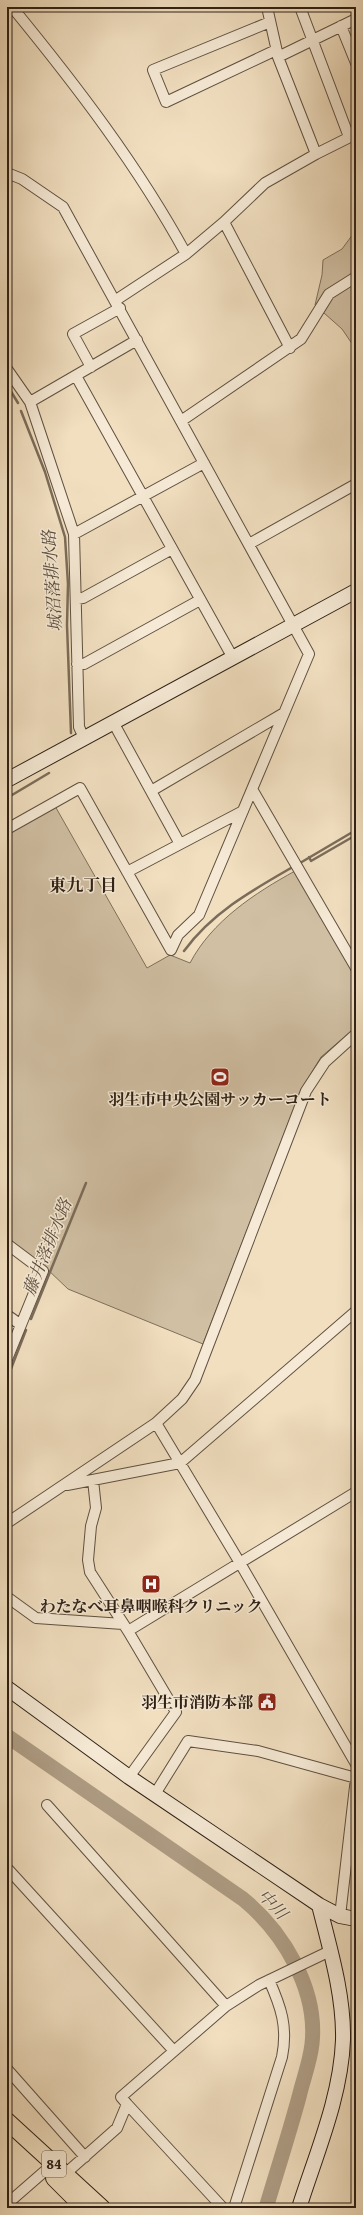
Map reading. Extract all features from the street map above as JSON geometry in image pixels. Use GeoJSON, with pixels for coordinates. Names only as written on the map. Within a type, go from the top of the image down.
{"type":"FeatureCollection","features":[{"type":"Feature","properties":{"kind":"main road","name":"84"},"geometry":{"type":"LineString","coordinates":[[7,2121],[102,2208]]}},
{"type":"Feature","properties":{"kind":"main road","name":"84"},"geometry":{"type":"LineString","coordinates":[[7,2132],[84,2208]]}},
{"type":"Feature","properties":{"kind":"street"},"geometry":{"type":"LineString","coordinates":[[12,7],[68,76],[127,159],[162,211],[186,254]]}},
{"type":"Feature","properties":{"kind":"street"},"geometry":{"type":"LineString","coordinates":[[266,7],[277,54],[316,154]]}},
{"type":"Feature","properties":{"kind":"street"},"geometry":{"type":"LineString","coordinates":[[91,367],[73,334],[118,304],[186,254],[224,222],[266,183],[316,154],[353,135],[312,40],[300,7]]}},
{"type":"Feature","properties":{"kind":"street"},"geometry":{"type":"LineString","coordinates":[[270,22],[153,70],[166,102],[312,40],[356,19]]}},
{"type":"Feature","properties":{"kind":"street"},"geometry":{"type":"LineString","coordinates":[[341,26],[356,63]]}},
{"type":"Feature","properties":{"kind":"street"},"geometry":{"type":"LineString","coordinates":[[7,173],[22,179],[63,207],[118,304],[309,654],[200,915],[178,935],[171,950],[80,788],[7,829]]}},
{"type":"Feature","properties":{"kind":"street"},"geometry":{"type":"LineString","coordinates":[[224,222],[290,348]]}},
{"type":"Feature","properties":{"kind":"street"},"geometry":{"type":"LineString","coordinates":[[181,421],[290,348],[301,339],[329,294],[356,277]]}},
{"type":"Feature","properties":{"kind":"street"},"geometry":{"type":"LineString","coordinates":[[30,402],[137,340]]}},
{"type":"Feature","properties":{"kind":"street"},"geometry":{"type":"LineString","coordinates":[[7,369],[30,402],[74,534],[79,727],[84,738]]}},
{"type":"Feature","properties":{"kind":"street"},"geometry":{"type":"LineString","coordinates":[[76,376],[233,658]]}},
{"type":"Feature","properties":{"kind":"street"},"geometry":{"type":"LineString","coordinates":[[74,534],[204,463]]}},
{"type":"Feature","properties":{"kind":"street"},"geometry":{"type":"LineString","coordinates":[[249,544],[356,484]]}},
{"type":"Feature","properties":{"kind":"street"},"geometry":{"type":"LineString","coordinates":[[76,599],[83,598],[172,549]]}},
{"type":"Feature","properties":{"kind":"street"},"geometry":{"type":"LineString","coordinates":[[7,780],[356,591]]}},
{"type":"Feature","properties":{"kind":"street"},"geometry":{"type":"LineString","coordinates":[[77,664],[84,664],[200,600]]}},
{"type":"Feature","properties":{"kind":"street"},"geometry":{"type":"LineString","coordinates":[[151,791],[284,713]]}},
{"type":"Feature","properties":{"kind":"street"},"geometry":{"type":"LineString","coordinates":[[113,722],[180,844]]}},
{"type":"Feature","properties":{"kind":"street"},"geometry":{"type":"LineString","coordinates":[[252,789],[356,968]]}},
{"type":"Feature","properties":{"kind":"street"},"geometry":{"type":"LineString","coordinates":[[127,872],[243,811]]}},
{"type":"Feature","properties":{"kind":"street"},"geometry":{"type":"LineString","coordinates":[[7,1524],[156,1423],[182,1399],[195,1380],[306,1091],[325,1062],[356,1034]]}},
{"type":"Feature","properties":{"kind":"street"},"geometry":{"type":"LineString","coordinates":[[7,1244],[43,1271],[7,1359]]}},
{"type":"Feature","properties":{"kind":"street"},"geometry":{"type":"LineString","coordinates":[[61,1486],[180,1463],[356,1311]]}},
{"type":"Feature","properties":{"kind":"street"},"geometry":{"type":"LineString","coordinates":[[7,1315],[21,1325]]}},
{"type":"Feature","properties":{"kind":"street"},"geometry":{"type":"LineString","coordinates":[[156,1423],[240,1563],[356,1764]]}},
{"type":"Feature","properties":{"kind":"street"},"geometry":{"type":"LineString","coordinates":[[93,1480],[96,1508],[89,1546],[88,1560],[90,1572],[176,1712],[129,1777]]}},
{"type":"Feature","properties":{"kind":"street"},"geometry":{"type":"LineString","coordinates":[[7,1597],[36,1618],[125,1628],[240,1563],[356,1492]]}},
{"type":"Feature","properties":{"kind":"street"},"geometry":{"type":"LineString","coordinates":[[7,1688],[129,1777],[319,1905],[340,1916],[356,1919]]}},
{"type":"Feature","properties":{"kind":"street"},"geometry":{"type":"LineString","coordinates":[[155,1794],[188,1741],[258,1751],[356,1778],[340,1916]]}},
{"type":"Feature","properties":{"kind":"street"},"geometry":{"type":"LineString","coordinates":[[47,1805],[226,2006]]}},
{"type":"Feature","properties":{"kind":"street"},"geometry":{"type":"LineString","coordinates":[[7,1868],[174,2051]]}},
{"type":"Feature","properties":{"kind":"street"},"geometry":{"type":"LineString","coordinates":[[299,2208],[336,2088],[343,2040],[339,1990],[325,1954],[319,1905]]}},
{"type":"Feature","properties":{"kind":"street"},"geometry":{"type":"LineString","coordinates":[[223,2208],[121,2097],[226,2006],[269,1980],[325,1954]]}},
{"type":"Feature","properties":{"kind":"street"},"geometry":{"type":"LineString","coordinates":[[234,2208],[282,2057],[285,2039],[283,2017],[269,1980]]}},
{"type":"Feature","properties":{"kind":"street"},"geometry":{"type":"LineString","coordinates":[[7,2069],[85,2157]]}},
{"type":"Feature","properties":{"kind":"street"},"geometry":{"type":"LineString","coordinates":[[65,2174],[116,2128],[127,2104]]}},
{"type":"Feature","properties":{"kind":"street"},"geometry":{"type":"LineString","coordinates":[[7,2204],[46,2170]]}},
{"type":"Feature","properties":{"kind":"shaded area"},"geometry":{"type":"Polygon","coordinates":[[[356,230],[355,348],[342,329],[315,305],[322,275],[323,260],[342,249],[356,230]]]}},
{"type":"Feature","properties":{"kind":"shaded area"},"geometry":{"type":"Polygon","coordinates":[[[55,806],[147,968],[170,955],[190,963],[199,948],[222,921],[250,899],[295,871],[356,977],[356,1027],[321,1057],[301,1090],[203,1344],[68,1289],[45,1267],[7,1238],[7,834],[55,806]]]}},
{"type":"Feature","properties":{"kind":"waterway","name":"城沼落排水路"},"geometry":{"type":"LineString","coordinates":[[7,385],[18,403]]}},
{"type":"Feature","properties":{"kind":"waterway","name":"城沼落排水路"},"geometry":{"type":"LineString","coordinates":[[21,411],[45,472],[65,537],[68,584],[67,625],[71,733]]}},
{"type":"Feature","properties":{"kind":"waterway","name":"城沼落排水路"},"geometry":{"type":"LineString","coordinates":[[7,798],[49,773]]}},
{"type":"Feature","properties":{"kind":"waterway","name":"藤井落排水路"},"geometry":{"type":"LineString","coordinates":[[300,863],[356,830]]}},
{"type":"Feature","properties":{"kind":"waterway"},"geometry":{"type":"LineString","coordinates":[[309,857],[311,861],[356,835]]}},
{"type":"Feature","properties":{"kind":"waterway","name":"藤井落排水路"},"geometry":{"type":"LineString","coordinates":[[184,951],[195,937],[220,914],[247,894],[291,868]]}},
{"type":"Feature","properties":{"kind":"waterway","name":"藤井落排水路"},"geometry":{"type":"LineString","coordinates":[[31,1319],[86,1183]]}},
{"type":"Feature","properties":{"kind":"waterway","name":"藤井落排水路"},"geometry":{"type":"LineString","coordinates":[[7,1379],[26,1330]]}},
{"type":"Feature","properties":{"kind":"waterway","name":"中川"},"geometry":{"type":"LineString","coordinates":[[7,1736],[243,1899],[258,1912],[272,1928],[295,1963],[309,2003],[312,2023],[312,2044],[295,2111],[266,2208]]}},
{"type":"Feature","properties":{"kind":"place","name":"羽生市中央公園サッカーコート"},"geometry":{"type":"Point","coordinates":[220,1077]}},
{"type":"Feature","properties":{"kind":"place","name":"わたなべ耳鼻咽喉科クリニック"},"geometry":{"type":"Point","coordinates":[151,1584]}},
{"type":"Feature","properties":{"kind":"place","name":"羽生市消防本部"},"geometry":{"type":"Point","coordinates":[267,1702]}},
{"type":"Feature","properties":{"kind":"district","name":"東九丁目"},"geometry":{"type":"Point","coordinates":[83,885]}}]}
